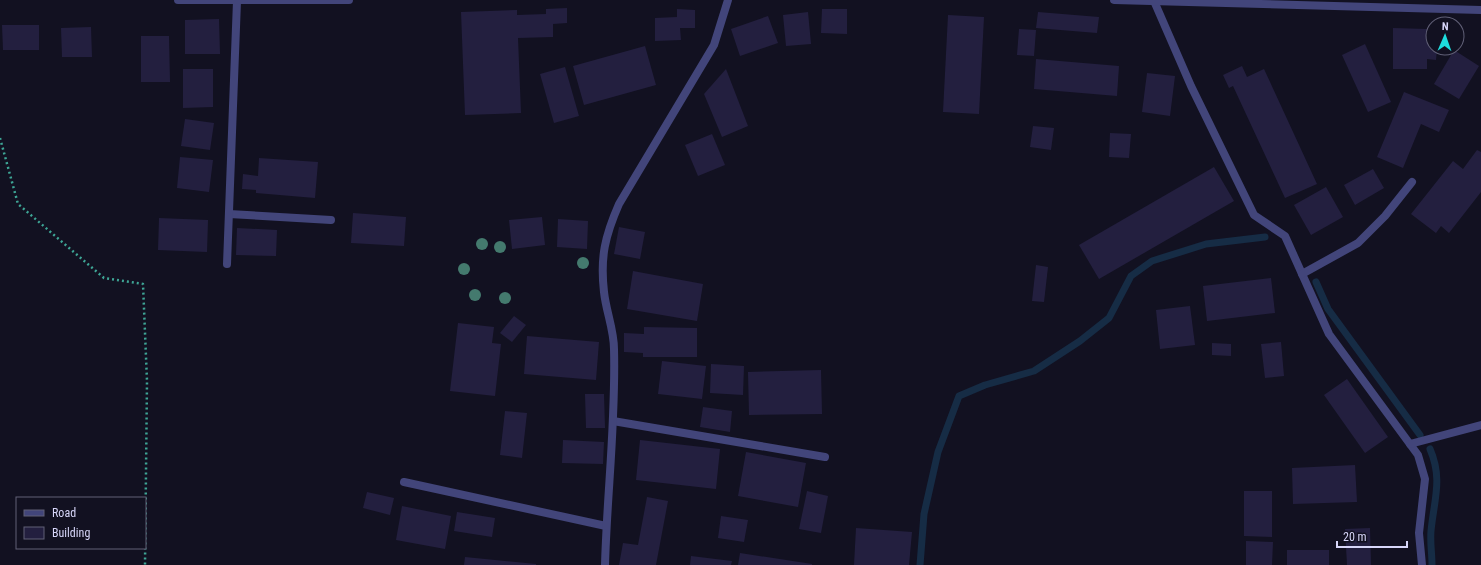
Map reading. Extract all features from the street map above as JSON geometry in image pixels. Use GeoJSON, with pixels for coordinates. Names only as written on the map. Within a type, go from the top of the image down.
{"type":"FeatureCollection","features":[{"type":"Feature","properties":{"kind":"street"},"geometry":{"type":"LineString","coordinates":[[178,0],[349,0]]}},
{"type":"Feature","properties":{"kind":"street"},"geometry":{"type":"LineString","coordinates":[[605,565],[613,420],[614,347],[604,292],[602,253],[611,223],[619,204],[714,45],[728,0]]}},
{"type":"Feature","properties":{"kind":"street"},"geometry":{"type":"LineString","coordinates":[[1114,0],[1481,10]]}},
{"type":"Feature","properties":{"kind":"street"},"geometry":{"type":"LineString","coordinates":[[227,264],[237,1]]}},
{"type":"Feature","properties":{"kind":"street"},"geometry":{"type":"LineString","coordinates":[[1154,1],[1191,86],[1254,215],[1284,236],[1329,334],[1418,455],[1425,479],[1419,533],[1422,565]]}},
{"type":"Feature","properties":{"kind":"street"},"geometry":{"type":"LineString","coordinates":[[1302,274],[1358,244],[1385,216],[1412,182]]}},
{"type":"Feature","properties":{"kind":"street"},"geometry":{"type":"LineString","coordinates":[[229,214],[331,220]]}},
{"type":"Feature","properties":{"kind":"street"},"geometry":{"type":"LineString","coordinates":[[613,420],[825,457]]}},
{"type":"Feature","properties":{"kind":"street"},"geometry":{"type":"LineString","coordinates":[[1410,444],[1481,425]]}},
{"type":"Feature","properties":{"kind":"street"},"geometry":{"type":"LineString","coordinates":[[404,482],[606,526]]}},
{"type":"Feature","properties":{"kind":"path"},"geometry":{"type":"LineString","coordinates":[[0,138],[18,204],[104,278],[143,284],[147,380],[146,497]]}},
{"type":"Feature","properties":{"kind":"path"},"geometry":{"type":"LineString","coordinates":[[145,549],[145,565]]}},
{"type":"Feature","properties":{"kind":"building"},"geometry":{"type":"Polygon","coordinates":[[[567,8],[567,23],[553,24],[553,37],[518,38],[521,113],[465,115],[461,12],[517,10],[517,15],[546,14],[546,9],[567,8]]]}},
{"type":"Feature","properties":{"kind":"building"},"geometry":{"type":"Polygon","coordinates":[[[677,9],[695,10],[695,28],[680,28],[681,40],[655,41],[655,18],[677,17],[677,9]]]}},
{"type":"Feature","properties":{"kind":"building"},"geometry":{"type":"Polygon","coordinates":[[[822,9],[847,9],[847,34],[821,33],[822,9]]]}},
{"type":"Feature","properties":{"kind":"building"},"geometry":{"type":"Polygon","coordinates":[[[808,12],[811,44],[786,46],[783,15],[808,12]]]}},
{"type":"Feature","properties":{"kind":"building"},"geometry":{"type":"Polygon","coordinates":[[[1038,12],[1099,17],[1097,33],[1036,28],[1038,12]]]}},
{"type":"Feature","properties":{"kind":"building"},"geometry":{"type":"Polygon","coordinates":[[[948,15],[984,17],[979,114],[943,112],[948,15]]]}},
{"type":"Feature","properties":{"kind":"building"},"geometry":{"type":"Polygon","coordinates":[[[768,16],[778,43],[740,56],[731,29],[768,16]]]}},
{"type":"Feature","properties":{"kind":"building"},"geometry":{"type":"Polygon","coordinates":[[[219,19],[220,54],[185,54],[185,20],[219,19]]]}},
{"type":"Feature","properties":{"kind":"building"},"geometry":{"type":"Polygon","coordinates":[[[2,25],[39,25],[39,50],[3,50],[2,25]]]}},
{"type":"Feature","properties":{"kind":"building"},"geometry":{"type":"Polygon","coordinates":[[[91,27],[92,57],[62,57],[61,28],[91,27]]]}},
{"type":"Feature","properties":{"kind":"building"},"geometry":{"type":"Polygon","coordinates":[[[1393,28],[1425,29],[1425,56],[1436,56],[1436,60],[1427,59],[1427,69],[1393,69],[1393,28]]]}},
{"type":"Feature","properties":{"kind":"building"},"geometry":{"type":"Polygon","coordinates":[[[1019,29],[1036,30],[1034,56],[1017,55],[1019,29]]]}},
{"type":"Feature","properties":{"kind":"building"},"geometry":{"type":"Polygon","coordinates":[[[141,36],[169,36],[170,82],[141,82],[141,36]]]}},
{"type":"Feature","properties":{"kind":"building"},"geometry":{"type":"Polygon","coordinates":[[[1365,44],[1391,102],[1368,112],[1342,55],[1365,44]]]}},
{"type":"Feature","properties":{"kind":"building"},"geometry":{"type":"Polygon","coordinates":[[[645,46],[656,85],[584,105],[573,66],[645,46]]]}},
{"type":"Feature","properties":{"kind":"building"},"geometry":{"type":"Polygon","coordinates":[[[1450,56],[1463,56],[1479,66],[1459,99],[1434,84],[1450,56]]]}},
{"type":"Feature","properties":{"kind":"building"},"geometry":{"type":"Polygon","coordinates":[[[1036,59],[1119,66],[1117,96],[1034,89],[1036,59]]]}},
{"type":"Feature","properties":{"kind":"building"},"geometry":{"type":"Polygon","coordinates":[[[1242,66],[1247,77],[1264,69],[1317,184],[1285,198],[1233,86],[1229,88],[1223,75],[1242,66]]]}},
{"type":"Feature","properties":{"kind":"building"},"geometry":{"type":"Polygon","coordinates":[[[565,67],[579,116],[554,123],[540,74],[565,67]]]}},
{"type":"Feature","properties":{"kind":"building"},"geometry":{"type":"Polygon","coordinates":[[[183,69],[213,69],[213,107],[183,108],[183,69]]]}},
{"type":"Feature","properties":{"kind":"building"},"geometry":{"type":"Polygon","coordinates":[[[726,69],[748,126],[722,137],[704,94],[726,69]]]}},
{"type":"Feature","properties":{"kind":"building"},"geometry":{"type":"Polygon","coordinates":[[[1147,73],[1175,76],[1170,116],[1142,112],[1147,73]]]}},
{"type":"Feature","properties":{"kind":"building"},"geometry":{"type":"Polygon","coordinates":[[[1404,92],[1449,110],[1439,132],[1421,124],[1403,168],[1377,157],[1404,92]]]}},
{"type":"Feature","properties":{"kind":"building"},"geometry":{"type":"Polygon","coordinates":[[[185,119],[214,123],[210,150],[181,146],[185,119]]]}},
{"type":"Feature","properties":{"kind":"building"},"geometry":{"type":"Polygon","coordinates":[[[1033,126],[1054,128],[1051,150],[1030,147],[1033,126]]]}},
{"type":"Feature","properties":{"kind":"building"},"geometry":{"type":"Polygon","coordinates":[[[1110,133],[1131,134],[1129,158],[1109,157],[1110,133]]]}},
{"type":"Feature","properties":{"kind":"building"},"geometry":{"type":"Polygon","coordinates":[[[712,134],[725,165],[698,176],[685,145],[712,134]]]}},
{"type":"Feature","properties":{"kind":"building"},"geometry":{"type":"Polygon","coordinates":[[[1477,150],[1481,152],[1481,192],[1449,233],[1441,226],[1436,233],[1411,214],[1453,161],[1463,169],[1477,150]]]}},
{"type":"Feature","properties":{"kind":"building"},"geometry":{"type":"Polygon","coordinates":[[[180,157],[213,160],[209,192],[177,188],[180,157]]]}},
{"type":"Feature","properties":{"kind":"building"},"geometry":{"type":"Polygon","coordinates":[[[259,158],[318,162],[315,198],[256,193],[256,190],[242,189],[243,174],[258,176],[259,158]]]}},
{"type":"Feature","properties":{"kind":"building"},"geometry":{"type":"Polygon","coordinates":[[[1214,167],[1234,201],[1099,279],[1079,245],[1214,167]]]}},
{"type":"Feature","properties":{"kind":"building"},"geometry":{"type":"Polygon","coordinates":[[[1373,169],[1384,188],[1355,205],[1344,185],[1373,169]]]}},
{"type":"Feature","properties":{"kind":"building"},"geometry":{"type":"Polygon","coordinates":[[[1326,187],[1343,217],[1311,235],[1294,205],[1326,187]]]}},
{"type":"Feature","properties":{"kind":"building"},"geometry":{"type":"Polygon","coordinates":[[[353,213],[406,217],[404,246],[351,243],[353,213]]]}},
{"type":"Feature","properties":{"kind":"building"},"geometry":{"type":"Polygon","coordinates":[[[542,217],[545,245],[512,249],[509,220],[542,217]]]}},
{"type":"Feature","properties":{"kind":"building"},"geometry":{"type":"Polygon","coordinates":[[[159,218],[208,220],[207,252],[158,250],[159,218]]]}},
{"type":"Feature","properties":{"kind":"building"},"geometry":{"type":"Polygon","coordinates":[[[558,219],[588,221],[587,249],[557,247],[558,219]]]}},
{"type":"Feature","properties":{"kind":"building"},"geometry":{"type":"Polygon","coordinates":[[[619,227],[645,232],[640,259],[614,254],[619,227]]]}},
{"type":"Feature","properties":{"kind":"building"},"geometry":{"type":"Polygon","coordinates":[[[237,228],[277,230],[276,256],[236,255],[237,228]]]}},
{"type":"Feature","properties":{"kind":"building"},"geometry":{"type":"Polygon","coordinates":[[[1036,265],[1048,267],[1044,302],[1032,301],[1036,265]]]}},
{"type":"Feature","properties":{"kind":"building"},"geometry":{"type":"Polygon","coordinates":[[[633,271],[703,284],[697,321],[627,309],[633,271]]]}},
{"type":"Feature","properties":{"kind":"building"},"geometry":{"type":"Polygon","coordinates":[[[1271,278],[1275,313],[1207,321],[1203,286],[1271,278]]]}},
{"type":"Feature","properties":{"kind":"building"},"geometry":{"type":"Polygon","coordinates":[[[1190,306],[1195,345],[1160,349],[1156,310],[1190,306]]]}},
{"type":"Feature","properties":{"kind":"building"},"geometry":{"type":"Polygon","coordinates":[[[514,316],[526,325],[512,342],[500,333],[514,316]]]}},
{"type":"Feature","properties":{"kind":"building"},"geometry":{"type":"Polygon","coordinates":[[[458,323],[494,327],[492,343],[501,344],[495,396],[450,391],[458,323]]]}},
{"type":"Feature","properties":{"kind":"building"},"geometry":{"type":"Polygon","coordinates":[[[644,327],[697,328],[697,357],[643,357],[643,353],[624,352],[624,333],[644,334],[644,327]]]}},
{"type":"Feature","properties":{"kind":"building"},"geometry":{"type":"Polygon","coordinates":[[[527,336],[599,342],[596,380],[524,374],[527,336]]]}},
{"type":"Feature","properties":{"kind":"building"},"geometry":{"type":"Polygon","coordinates":[[[1281,342],[1284,376],[1265,378],[1261,344],[1281,342]]]}},
{"type":"Feature","properties":{"kind":"building"},"geometry":{"type":"Polygon","coordinates":[[[1212,343],[1231,344],[1231,356],[1212,355],[1212,343]]]}},
{"type":"Feature","properties":{"kind":"building"},"geometry":{"type":"Polygon","coordinates":[[[662,361],[706,366],[702,399],[658,394],[662,361]]]}},
{"type":"Feature","properties":{"kind":"building"},"geometry":{"type":"Polygon","coordinates":[[[711,364],[744,366],[743,395],[710,393],[711,364]]]}},
{"type":"Feature","properties":{"kind":"building"},"geometry":{"type":"Polygon","coordinates":[[[821,370],[822,414],[749,415],[748,372],[821,370]]]}},
{"type":"Feature","properties":{"kind":"building"},"geometry":{"type":"Polygon","coordinates":[[[1347,379],[1388,437],[1365,453],[1324,395],[1347,379]]]}},
{"type":"Feature","properties":{"kind":"building"},"geometry":{"type":"Polygon","coordinates":[[[585,394],[604,394],[605,428],[586,428],[585,394]]]}},
{"type":"Feature","properties":{"kind":"building"},"geometry":{"type":"Polygon","coordinates":[[[703,407],[732,411],[730,432],[700,427],[703,407]]]}},
{"type":"Feature","properties":{"kind":"building"},"geometry":{"type":"Polygon","coordinates":[[[505,411],[527,413],[522,458],[500,455],[505,411]]]}},
{"type":"Feature","properties":{"kind":"building"},"geometry":{"type":"Polygon","coordinates":[[[563,440],[604,442],[603,464],[562,463],[563,440]]]}},
{"type":"Feature","properties":{"kind":"building"},"geometry":{"type":"Polygon","coordinates":[[[640,440],[720,449],[716,489],[636,480],[640,440]]]}},
{"type":"Feature","properties":{"kind":"building"},"geometry":{"type":"Polygon","coordinates":[[[746,452],[806,463],[798,507],[738,496],[746,452]]]}},
{"type":"Feature","properties":{"kind":"building"},"geometry":{"type":"Polygon","coordinates":[[[1355,465],[1357,502],[1293,504],[1292,468],[1355,465]]]}},
{"type":"Feature","properties":{"kind":"building"},"geometry":{"type":"Polygon","coordinates":[[[807,491],[828,496],[821,533],[799,529],[807,491]]]}},
{"type":"Feature","properties":{"kind":"building"},"geometry":{"type":"Polygon","coordinates":[[[1244,491],[1272,491],[1272,537],[1244,536],[1244,491]]]}},
{"type":"Feature","properties":{"kind":"building"},"geometry":{"type":"Polygon","coordinates":[[[367,492],[394,498],[390,515],[363,508],[367,492]]]}},
{"type":"Feature","properties":{"kind":"building"},"geometry":{"type":"Polygon","coordinates":[[[647,497],[668,501],[656,565],[619,565],[623,543],[638,545],[647,497]]]}},
{"type":"Feature","properties":{"kind":"building"},"geometry":{"type":"Polygon","coordinates":[[[402,506],[451,516],[445,549],[396,540],[402,506]]]}},
{"type":"Feature","properties":{"kind":"building"},"geometry":{"type":"Polygon","coordinates":[[[457,512],[495,518],[492,537],[454,531],[457,512]]]}},
{"type":"Feature","properties":{"kind":"building"},"geometry":{"type":"Polygon","coordinates":[[[721,516],[748,520],[744,542],[718,538],[721,516]]]}},
{"type":"Feature","properties":{"kind":"building"},"geometry":{"type":"Polygon","coordinates":[[[856,528],[912,532],[909,565],[854,565],[856,528]]]}},
{"type":"Feature","properties":{"kind":"building"},"geometry":{"type":"Polygon","coordinates":[[[1370,528],[1371,565],[1347,565],[1345,529],[1370,528]]]}},
{"type":"Feature","properties":{"kind":"building"},"geometry":{"type":"Polygon","coordinates":[[[1246,541],[1273,542],[1272,565],[1246,565],[1246,541]]]}},
{"type":"Feature","properties":{"kind":"building"},"geometry":{"type":"Polygon","coordinates":[[[1287,550],[1329,550],[1329,565],[1287,565],[1287,550]]]}},
{"type":"Feature","properties":{"kind":"building"},"geometry":{"type":"Polygon","coordinates":[[[740,553],[812,564],[812,565],[738,565],[740,553]]]}},
{"type":"Feature","properties":{"kind":"building"},"geometry":{"type":"Polygon","coordinates":[[[691,556],[732,561],[731,565],[690,565],[691,556]]]}},
{"type":"Feature","properties":{"kind":"building"},"geometry":{"type":"Polygon","coordinates":[[[465,557],[536,564],[536,565],[464,565],[465,557]]]}},
{"type":"Feature","properties":{"kind":"waterway"},"geometry":{"type":"LineString","coordinates":[[920,565],[924,514],[938,452],[959,396],[985,385],[1034,371],[1080,341],[1109,318],[1131,276],[1152,261],[1206,244],[1265,237]]}},
{"type":"Feature","properties":{"kind":"waterway"},"geometry":{"type":"LineString","coordinates":[[1316,282],[1328,309],[1420,435]]}},
{"type":"Feature","properties":{"kind":"waterway"},"geometry":{"type":"LineString","coordinates":[[1430,449],[1434,460],[1437,480],[1431,535],[1432,565]]}}]}
